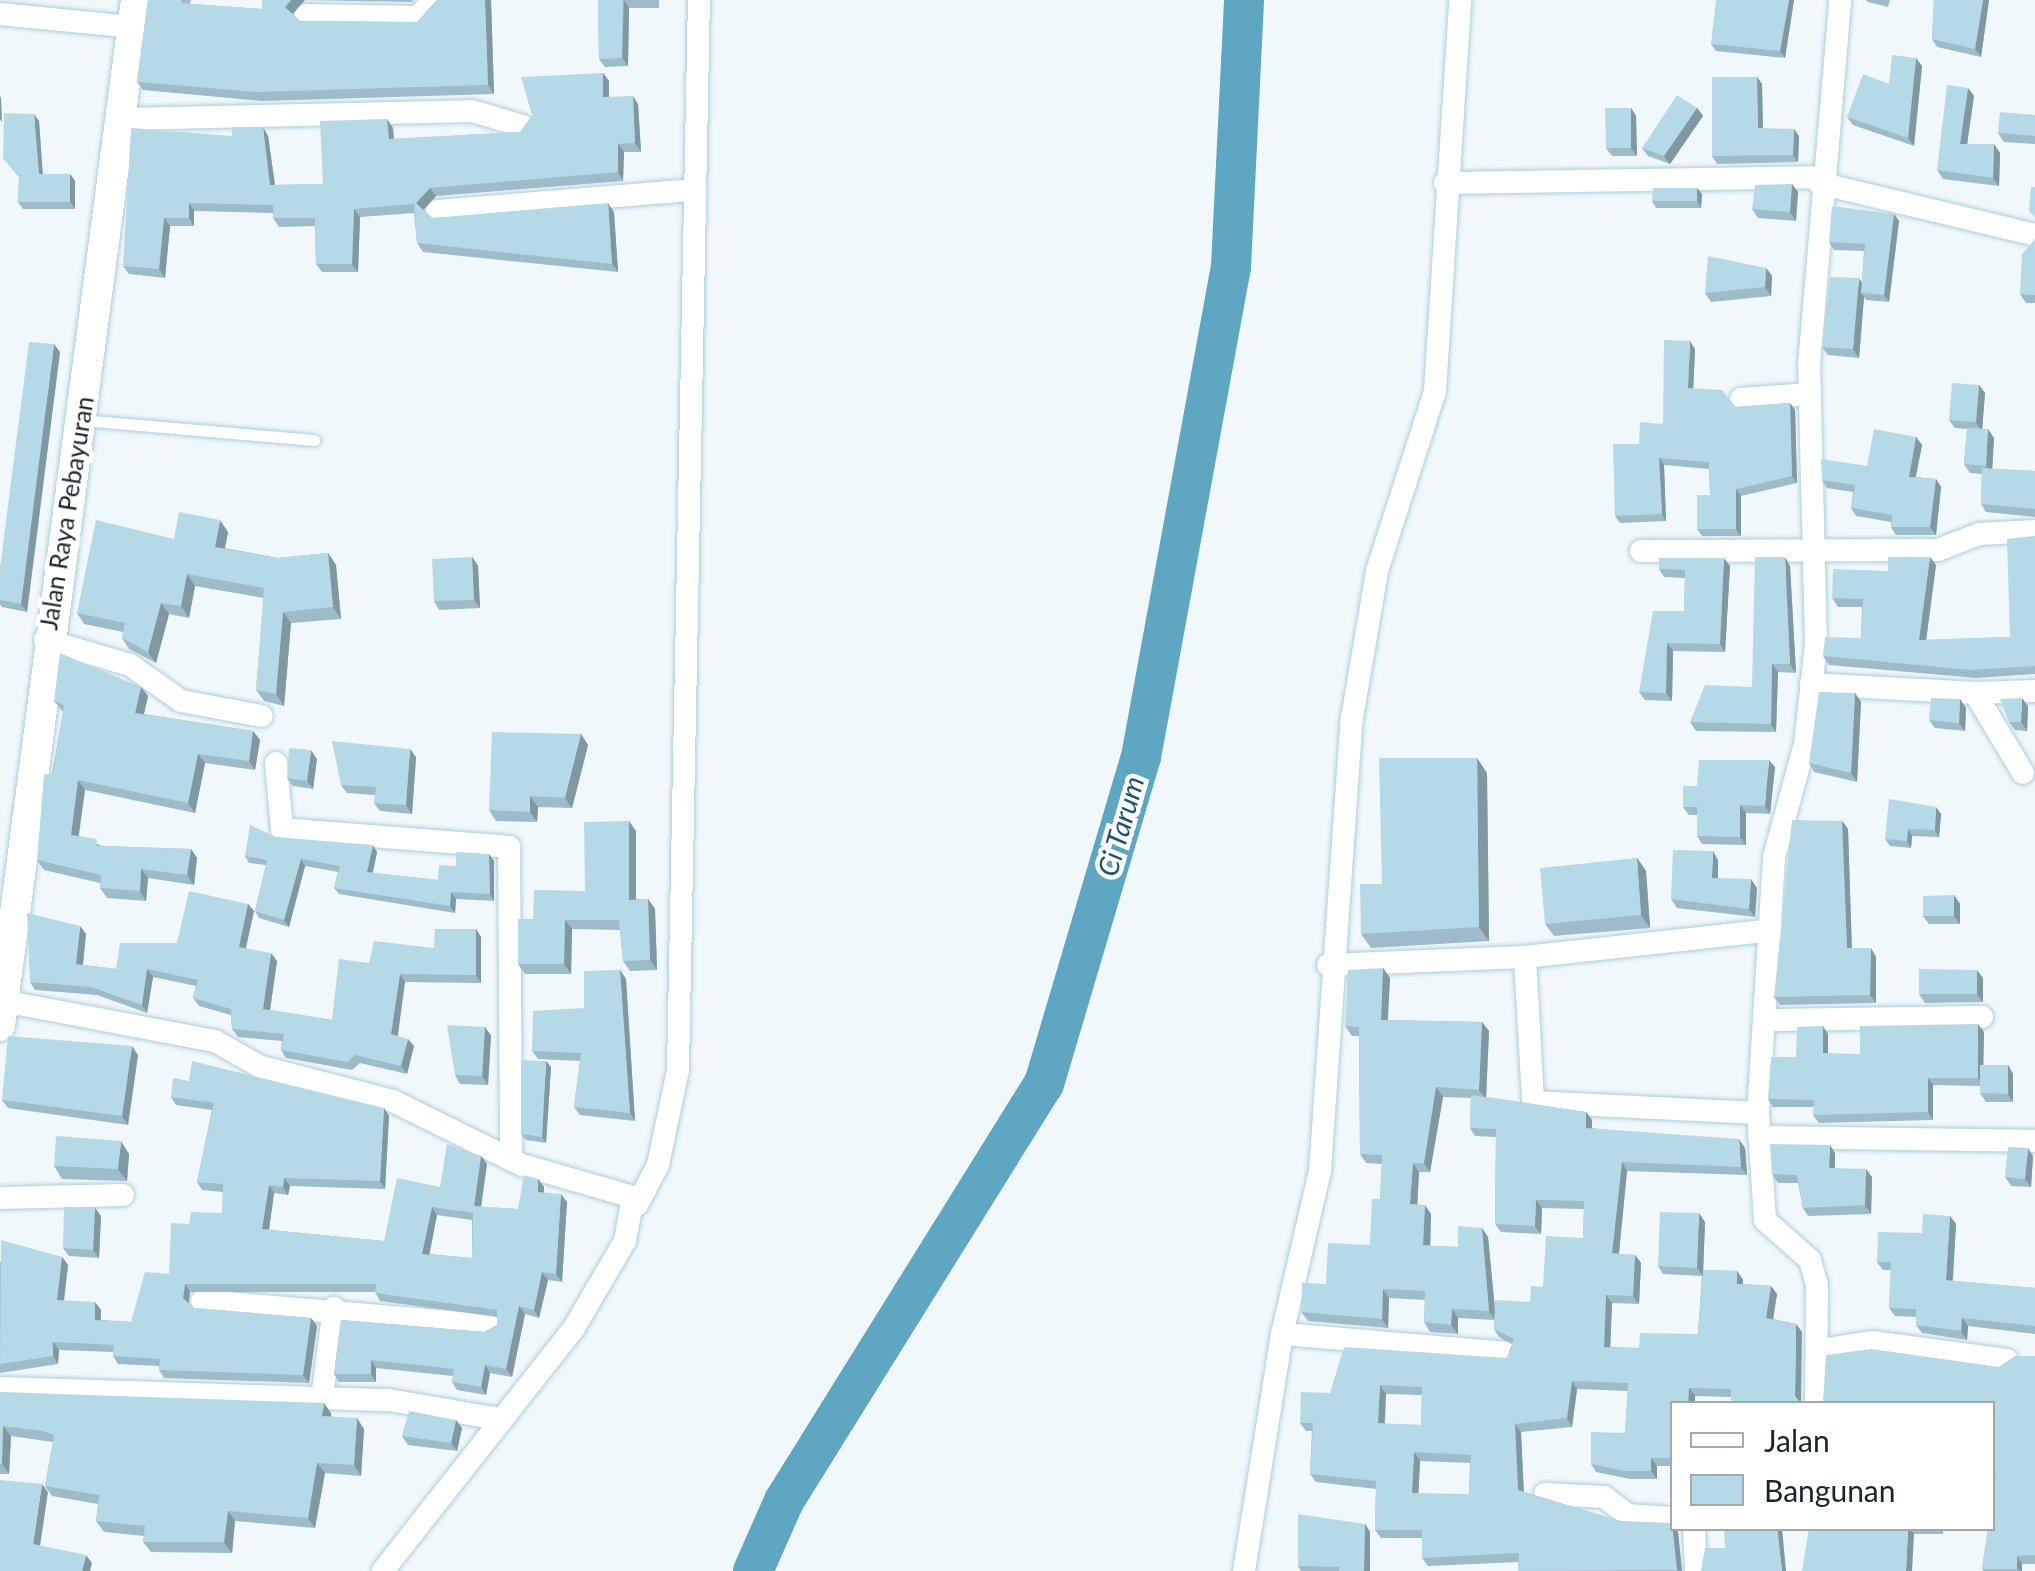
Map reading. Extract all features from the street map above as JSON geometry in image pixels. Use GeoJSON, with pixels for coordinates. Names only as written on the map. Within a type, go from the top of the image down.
{"type":"FeatureCollection","features":[{"type":"Feature","properties":{"kind":"main road","name":"Jalan Raya Pebayuran"},"geometry":{"type":"LineString","coordinates":[[1,1013],[45,640],[82,420],[125,119],[134,14]]}},
{"type":"Feature","properties":{"kind":"street"},"geometry":{"type":"LineString","coordinates":[[306,16],[418,16],[432,0]]}},
{"type":"Feature","properties":{"kind":"street"},"geometry":{"type":"LineString","coordinates":[[383,1571],[574,1328],[658,1165],[678,1070],[699,0]]}},
{"type":"Feature","properties":{"kind":"street"},"geometry":{"type":"LineString","coordinates":[[1244,1571],[1282,1334],[1320,1170],[1328,965],[1368,618],[1435,392],[1445,183],[1460,0]]}},
{"type":"Feature","properties":{"kind":"street"},"geometry":{"type":"LineString","coordinates":[[1816,1401],[1820,1350],[1810,1260],[1765,1220],[1758,1125],[1774,930],[1774,856],[1811,684],[1809,394],[1820,180],[1840,0]]}},
{"type":"Feature","properties":{"kind":"street"},"geometry":{"type":"LineString","coordinates":[[0,14],[134,14]]}},
{"type":"Feature","properties":{"kind":"street"},"geometry":{"type":"LineString","coordinates":[[125,119],[472,111],[523,126]]}},
{"type":"Feature","properties":{"kind":"street"},"geometry":{"type":"LineString","coordinates":[[1445,183],[1820,180],[2035,235]]}},
{"type":"Feature","properties":{"kind":"street"},"geometry":{"type":"LineString","coordinates":[[437,211],[695,190]]}},
{"type":"Feature","properties":{"kind":"street"},"geometry":{"type":"LineString","coordinates":[[1742,399],[1809,394]]}},
{"type":"Feature","properties":{"kind":"street"},"geometry":{"type":"LineString","coordinates":[[1641,551],[1811,546],[1938,550],[1979,534],[2035,531]]}},
{"type":"Feature","properties":{"kind":"street"},"geometry":{"type":"LineString","coordinates":[[45,640],[139,669],[181,700],[262,716]]}},
{"type":"Feature","properties":{"kind":"street"},"geometry":{"type":"LineString","coordinates":[[1811,684],[1975,693],[2035,691]]}},
{"type":"Feature","properties":{"kind":"street"},"geometry":{"type":"LineString","coordinates":[[1975,693],[2023,773]]}},
{"type":"Feature","properties":{"kind":"street"},"geometry":{"type":"LineString","coordinates":[[276,763],[282,829],[509,847],[511,1157]]}},
{"type":"Feature","properties":{"kind":"street"},"geometry":{"type":"LineString","coordinates":[[1328,965],[1525,957],[1774,930]]}},
{"type":"Feature","properties":{"kind":"street"},"geometry":{"type":"LineString","coordinates":[[1525,957],[1533,1102],[1758,1125],[2035,1141]]}},
{"type":"Feature","properties":{"kind":"street"},"geometry":{"type":"LineString","coordinates":[[1,1013],[215,1041],[260,1067],[394,1101],[511,1157],[624,1189],[637,1205]]}},
{"type":"Feature","properties":{"kind":"street"},"geometry":{"type":"LineString","coordinates":[[1767,1020],[1982,1017]]}},
{"type":"Feature","properties":{"kind":"street"},"geometry":{"type":"LineString","coordinates":[[0,1198],[122,1195]]}},
{"type":"Feature","properties":{"kind":"street"},"geometry":{"type":"LineString","coordinates":[[202,1301],[334,1308],[490,1325]]}},
{"type":"Feature","properties":{"kind":"street"},"geometry":{"type":"LineString","coordinates":[[322,1398],[334,1308]]}},
{"type":"Feature","properties":{"kind":"street"},"geometry":{"type":"LineString","coordinates":[[1282,1334],[1506,1352]]}},
{"type":"Feature","properties":{"kind":"street"},"geometry":{"type":"LineString","coordinates":[[1820,1350],[1872,1342],[2008,1360]]}},
{"type":"Feature","properties":{"kind":"street"},"geometry":{"type":"LineString","coordinates":[[0,1388],[322,1398],[499,1419]]}},
{"type":"Feature","properties":{"kind":"street"},"geometry":{"type":"LineString","coordinates":[[1544,1494],[1604,1496],[1628,1515],[1670,1518]]}},
{"type":"Feature","properties":{"kind":"street"},"geometry":{"type":"LineString","coordinates":[[1694,1531],[1696,1571]]}},
{"type":"Feature","properties":{"kind":"lane"},"geometry":{"type":"LineString","coordinates":[[82,420],[314,440]]}},
{"type":"Feature","properties":{"kind":"building"},"geometry":{"type":"Polygon","coordinates":[[[148,0],[262,9],[262,0],[291,0],[285,7],[300,21],[417,22],[437,0],[485,0],[488,85],[256,92],[137,82],[148,0]]]}},
{"type":"Feature","properties":{"kind":"building"},"geometry":{"type":"Polygon","coordinates":[[[598,0],[623,0],[622,58],[599,59],[598,0]]]}},
{"type":"Feature","properties":{"kind":"building"},"geometry":{"type":"Polygon","coordinates":[[[1716,0],[1789,0],[1780,51],[1711,44],[1716,0]]]}},
{"type":"Feature","properties":{"kind":"building"},"geometry":{"type":"Polygon","coordinates":[[[1934,0],[1983,0],[1975,49],[1932,39],[1934,0]]]}},
{"type":"Feature","properties":{"kind":"building"},"geometry":{"type":"Polygon","coordinates":[[[1892,55],[1916,58],[1908,138],[1847,117],[1863,74],[1889,84],[1892,55]]]}},
{"type":"Feature","properties":{"kind":"building"},"geometry":{"type":"Polygon","coordinates":[[[603,73],[603,97],[633,96],[635,143],[618,144],[618,172],[430,188],[416,203],[432,218],[608,203],[612,264],[417,243],[414,204],[354,209],[352,264],[316,264],[315,218],[273,218],[273,205],[189,203],[189,218],[164,218],[159,269],[123,266],[131,128],[232,136],[232,127],[263,127],[270,185],[323,184],[320,121],[387,119],[389,139],[520,132],[532,115],[521,77],[603,73]]]}},
{"type":"Feature","properties":{"kind":"building"},"geometry":{"type":"Polygon","coordinates":[[[1712,77],[1757,77],[1758,128],[1794,129],[1793,155],[1712,156],[1712,77]]]}},
{"type":"Feature","properties":{"kind":"building"},"geometry":{"type":"Polygon","coordinates":[[[1947,85],[1968,88],[1960,144],[1994,144],[1993,178],[1937,170],[1947,85]]]}},
{"type":"Feature","properties":{"kind":"building"},"geometry":{"type":"Polygon","coordinates":[[[1677,95],[1697,108],[1664,156],[1642,148],[1677,95]]]}},
{"type":"Feature","properties":{"kind":"building"},"geometry":{"type":"Polygon","coordinates":[[[1605,108],[1631,108],[1631,148],[1606,148],[1605,108]]]}},
{"type":"Feature","properties":{"kind":"building"},"geometry":{"type":"Polygon","coordinates":[[[2000,112],[2035,115],[2035,136],[1998,133],[2000,112]]]}},
{"type":"Feature","properties":{"kind":"building"},"geometry":{"type":"Polygon","coordinates":[[[4,113],[34,114],[39,174],[70,174],[70,202],[18,202],[19,176],[3,158],[4,113]]]}},
{"type":"Feature","properties":{"kind":"building"},"geometry":{"type":"Polygon","coordinates":[[[1792,184],[1790,212],[1752,209],[1755,185],[1792,184]]]}},
{"type":"Feature","properties":{"kind":"building"},"geometry":{"type":"Polygon","coordinates":[[[2031,187],[2035,187],[2035,218],[2029,211],[2031,187]]]}},
{"type":"Feature","properties":{"kind":"building"},"geometry":{"type":"Polygon","coordinates":[[[1653,188],[1697,188],[1697,201],[1652,201],[1653,188]]]}},
{"type":"Feature","properties":{"kind":"building"},"geometry":{"type":"Polygon","coordinates":[[[1832,206],[1894,214],[1884,295],[1861,293],[1865,244],[1829,242],[1832,206]]]}},
{"type":"Feature","properties":{"kind":"building"},"geometry":{"type":"Polygon","coordinates":[[[2035,239],[2035,295],[2020,294],[2022,254],[2035,239]]]}},
{"type":"Feature","properties":{"kind":"building"},"geometry":{"type":"Polygon","coordinates":[[[1708,256],[1766,268],[1765,287],[1705,293],[1708,256]]]}},
{"type":"Feature","properties":{"kind":"building"},"geometry":{"type":"Polygon","coordinates":[[[1830,277],[1859,278],[1853,349],[1822,347],[1830,277]]]}},
{"type":"Feature","properties":{"kind":"building"},"geometry":{"type":"Polygon","coordinates":[[[1664,340],[1690,341],[1688,388],[1722,390],[1736,407],[1790,403],[1792,476],[1736,489],[1736,529],[1697,529],[1697,495],[1710,495],[1709,462],[1659,458],[1662,514],[1615,516],[1613,444],[1639,444],[1640,422],[1663,424],[1664,340]]]}},
{"type":"Feature","properties":{"kind":"building"},"geometry":{"type":"Polygon","coordinates":[[[29,342],[54,344],[21,604],[0,600],[0,568],[29,342]]]}},
{"type":"Feature","properties":{"kind":"building"},"geometry":{"type":"Polygon","coordinates":[[[1952,383],[1979,385],[1976,422],[1949,420],[1952,383]]]}},
{"type":"Feature","properties":{"kind":"building"},"geometry":{"type":"Polygon","coordinates":[[[1967,428],[1988,429],[1986,466],[1964,464],[1967,428]]]}},
{"type":"Feature","properties":{"kind":"building"},"geometry":{"type":"Polygon","coordinates":[[[1874,429],[1916,437],[1909,477],[1936,479],[1930,527],[1891,527],[1892,515],[1851,508],[1855,485],[1822,480],[1821,459],[1867,466],[1874,429]]]}},
{"type":"Feature","properties":{"kind":"building"},"geometry":{"type":"Polygon","coordinates":[[[1982,468],[2035,471],[2035,509],[1981,504],[1982,468]]]}},
{"type":"Feature","properties":{"kind":"building"},"geometry":{"type":"Polygon","coordinates":[[[179,512],[220,520],[215,547],[278,558],[328,553],[333,607],[283,612],[276,694],[256,690],[264,588],[187,574],[181,606],[161,603],[148,652],[122,638],[125,623],[77,613],[96,520],[174,539],[179,512]]]}},
{"type":"Feature","properties":{"kind":"building"},"geometry":{"type":"Polygon","coordinates":[[[2035,536],[2035,666],[1970,670],[1823,656],[1825,637],[1861,638],[1863,599],[1832,598],[1833,569],[1888,571],[1888,557],[1930,557],[1919,640],[2010,637],[2007,539],[2035,536]]]}},
{"type":"Feature","properties":{"kind":"building"},"geometry":{"type":"Polygon","coordinates":[[[472,557],[474,600],[434,601],[432,559],[472,557]]]}},
{"type":"Feature","properties":{"kind":"building"},"geometry":{"type":"Polygon","coordinates":[[[1755,557],[1785,557],[1790,664],[1772,664],[1771,724],[1690,722],[1705,685],[1752,687],[1755,557]]]}},
{"type":"Feature","properties":{"kind":"building"},"geometry":{"type":"Polygon","coordinates":[[[1659,558],[1724,558],[1720,644],[1667,643],[1666,693],[1639,692],[1653,611],[1684,611],[1685,570],[1659,569],[1659,558]]]}},
{"type":"Feature","properties":{"kind":"building"},"geometry":{"type":"Polygon","coordinates":[[[60,653],[141,687],[135,713],[253,731],[249,761],[198,754],[188,803],[78,780],[71,835],[97,839],[96,846],[191,849],[187,875],[141,869],[140,891],[100,888],[101,875],[37,860],[44,774],[53,775],[64,705],[54,701],[60,653]]]}},
{"type":"Feature","properties":{"kind":"building"},"geometry":{"type":"Polygon","coordinates":[[[1819,692],[1855,693],[1851,773],[1809,763],[1819,692]]]}},
{"type":"Feature","properties":{"kind":"building"},"geometry":{"type":"Polygon","coordinates":[[[1931,698],[1960,699],[1959,723],[1929,720],[1931,698]]]}},
{"type":"Feature","properties":{"kind":"building"},"geometry":{"type":"Polygon","coordinates":[[[2022,698],[2021,722],[2009,722],[2000,699],[2022,698]]]}},
{"type":"Feature","properties":{"kind":"building"},"geometry":{"type":"Polygon","coordinates":[[[492,732],[581,734],[565,798],[530,796],[530,812],[489,810],[492,732]]]}},
{"type":"Feature","properties":{"kind":"building"},"geometry":{"type":"Polygon","coordinates":[[[332,741],[410,749],[406,805],[374,803],[376,787],[341,785],[332,741]]]}},
{"type":"Feature","properties":{"kind":"building"},"geometry":{"type":"Polygon","coordinates":[[[289,748],[311,750],[307,781],[287,778],[289,748]]]}},
{"type":"Feature","properties":{"kind":"building"},"geometry":{"type":"Polygon","coordinates":[[[1379,758],[1477,758],[1479,927],[1361,934],[1360,884],[1382,884],[1379,758]]]}},
{"type":"Feature","properties":{"kind":"building"},"geometry":{"type":"Polygon","coordinates":[[[1699,760],[1769,760],[1765,806],[1740,805],[1740,837],[1697,836],[1697,807],[1683,807],[1683,786],[1697,786],[1699,760]]]}},
{"type":"Feature","properties":{"kind":"building"},"geometry":{"type":"Polygon","coordinates":[[[1889,799],[1936,807],[1935,830],[1908,829],[1907,841],[1885,839],[1889,799]]]}},
{"type":"Feature","properties":{"kind":"building"},"geometry":{"type":"Polygon","coordinates":[[[1792,820],[1842,821],[1847,948],[1871,948],[1870,995],[1774,997],[1792,820]]]}},
{"type":"Feature","properties":{"kind":"building"},"geometry":{"type":"Polygon","coordinates":[[[629,821],[629,900],[648,899],[650,960],[623,961],[619,920],[565,920],[564,964],[518,964],[518,919],[533,919],[534,890],[585,891],[584,822],[629,821]]]}},
{"type":"Feature","properties":{"kind":"building"},"geometry":{"type":"Polygon","coordinates":[[[250,825],[276,837],[373,845],[367,872],[438,880],[439,865],[456,866],[456,852],[489,854],[490,894],[451,892],[450,906],[334,888],[340,866],[301,859],[284,920],[255,911],[267,860],[245,856],[250,825]]]}},
{"type":"Feature","properties":{"kind":"building"},"geometry":{"type":"Polygon","coordinates":[[[1673,850],[1713,851],[1712,878],[1751,879],[1749,909],[1671,899],[1673,850]]]}},
{"type":"Feature","properties":{"kind":"building"},"geometry":{"type":"Polygon","coordinates":[[[1637,858],[1641,915],[1545,924],[1540,868],[1637,858]]]}},
{"type":"Feature","properties":{"kind":"building"},"geometry":{"type":"Polygon","coordinates":[[[189,891],[248,904],[239,947],[271,953],[263,1009],[332,1020],[339,959],[369,963],[374,941],[434,948],[435,929],[476,929],[476,975],[400,974],[391,1034],[408,1039],[401,1066],[355,1055],[347,1062],[281,1050],[284,1034],[232,1029],[231,1009],[193,998],[198,980],[147,969],[142,1005],[91,987],[30,982],[27,913],[80,926],[76,964],[116,969],[120,943],[177,943],[189,891]]]}},
{"type":"Feature","properties":{"kind":"building"},"geometry":{"type":"Polygon","coordinates":[[[1954,895],[1954,916],[1923,916],[1923,896],[1954,895]]]}},
{"type":"Feature","properties":{"kind":"building"},"geometry":{"type":"Polygon","coordinates":[[[1383,968],[1381,1020],[1482,1022],[1479,1090],[1436,1087],[1424,1163],[1413,1163],[1410,1204],[1425,1205],[1423,1245],[1458,1247],[1458,1226],[1482,1228],[1489,1311],[1452,1309],[1451,1325],[1424,1322],[1425,1291],[1383,1289],[1382,1319],[1301,1312],[1302,1283],[1326,1284],[1328,1243],[1370,1245],[1372,1199],[1380,1199],[1382,1155],[1360,1154],[1359,1027],[1345,1026],[1348,970],[1383,968]]]}},
{"type":"Feature","properties":{"kind":"building"},"geometry":{"type":"Polygon","coordinates":[[[1919,969],[1977,970],[1977,994],[1919,994],[1919,969]]]}},
{"type":"Feature","properties":{"kind":"building"},"geometry":{"type":"Polygon","coordinates":[[[620,970],[630,1113],[574,1107],[581,1053],[532,1051],[533,1011],[584,1008],[584,971],[620,970]]]}},
{"type":"Feature","properties":{"kind":"building"},"geometry":{"type":"Polygon","coordinates":[[[1978,1024],[1978,1078],[1928,1078],[1928,1112],[1813,1115],[1814,1100],[1768,1099],[1771,1057],[1796,1057],[1797,1027],[1823,1026],[1823,1053],[1860,1054],[1860,1026],[1978,1024]]]}},
{"type":"Feature","properties":{"kind":"building"},"geometry":{"type":"Polygon","coordinates":[[[447,1025],[485,1027],[482,1076],[455,1075],[447,1025]]]}},
{"type":"Feature","properties":{"kind":"building"},"geometry":{"type":"Polygon","coordinates":[[[8,1036],[132,1046],[122,1116],[2,1100],[8,1036]]]}},
{"type":"Feature","properties":{"kind":"building"},"geometry":{"type":"Polygon","coordinates":[[[521,1060],[546,1061],[542,1137],[521,1134],[521,1060]]]}},
{"type":"Feature","properties":{"kind":"building"},"geometry":{"type":"Polygon","coordinates":[[[192,1061],[384,1108],[380,1181],[284,1178],[283,1187],[269,1185],[262,1229],[384,1241],[397,1178],[440,1187],[447,1144],[481,1156],[474,1206],[518,1209],[524,1175],[538,1179],[538,1192],[561,1194],[556,1274],[542,1272],[534,1310],[519,1306],[506,1369],[485,1365],[481,1387],[452,1382],[454,1369],[371,1360],[371,1374],[334,1374],[341,1320],[484,1332],[497,1325],[497,1310],[375,1293],[376,1284],[185,1284],[183,1298],[194,1308],[311,1318],[303,1375],[159,1370],[160,1359],[113,1356],[114,1345],[53,1342],[53,1356],[0,1364],[1,1240],[62,1257],[57,1300],[95,1302],[95,1320],[131,1322],[145,1272],[169,1274],[171,1223],[189,1224],[191,1212],[222,1213],[223,1184],[197,1182],[214,1103],[171,1097],[173,1078],[189,1081],[192,1061]],[[432,1207],[422,1254],[472,1258],[473,1213],[432,1207]]]}},
{"type":"Feature","properties":{"kind":"building"},"geometry":{"type":"Polygon","coordinates":[[[1980,1065],[2008,1065],[2008,1094],[1980,1093],[1980,1065]]]}},
{"type":"Feature","properties":{"kind":"building"},"geometry":{"type":"Polygon","coordinates":[[[1471,1095],[1586,1112],[1586,1128],[1739,1139],[1741,1167],[1622,1162],[1612,1253],[1635,1255],[1633,1296],[1606,1295],[1604,1347],[1639,1348],[1640,1333],[1698,1334],[1703,1270],[1737,1271],[1737,1284],[1771,1286],[1766,1318],[1796,1324],[1798,1401],[1731,1401],[1731,1389],[1689,1388],[1688,1401],[1670,1401],[1670,1458],[1651,1458],[1651,1471],[1625,1471],[1591,1464],[1591,1432],[1625,1433],[1628,1383],[1572,1381],[1567,1418],[1515,1424],[1518,1490],[1620,1521],[1670,1523],[1677,1570],[1518,1571],[1519,1553],[1422,1558],[1422,1530],[1375,1530],[1376,1481],[1310,1474],[1313,1423],[1300,1423],[1301,1392],[1330,1393],[1344,1347],[1507,1358],[1514,1339],[1494,1329],[1495,1300],[1530,1302],[1531,1286],[1543,1287],[1546,1236],[1583,1238],[1584,1201],[1536,1200],[1535,1226],[1495,1224],[1496,1129],[1470,1128],[1471,1095]],[[1380,1385],[1378,1423],[1421,1425],[1422,1387],[1380,1385]],[[1414,1452],[1412,1493],[1469,1494],[1471,1455],[1414,1452]]]}},
{"type":"Feature","properties":{"kind":"building"},"geometry":{"type":"Polygon","coordinates":[[[56,1136],[121,1141],[118,1169],[54,1166],[56,1136]]]}},
{"type":"Feature","properties":{"kind":"building"},"geometry":{"type":"Polygon","coordinates":[[[1770,1144],[1830,1145],[1829,1168],[1866,1169],[1865,1205],[1803,1208],[1797,1175],[1772,1174],[1770,1144]]]}},
{"type":"Feature","properties":{"kind":"building"},"geometry":{"type":"Polygon","coordinates":[[[2008,1147],[2028,1148],[2025,1179],[2005,1177],[2008,1147]]]}},
{"type":"Feature","properties":{"kind":"building"},"geometry":{"type":"Polygon","coordinates":[[[64,1207],[95,1208],[93,1250],[63,1248],[64,1207]]]}},
{"type":"Feature","properties":{"kind":"building"},"geometry":{"type":"Polygon","coordinates":[[[1660,1212],[1699,1213],[1697,1268],[1658,1266],[1660,1212]]]}},
{"type":"Feature","properties":{"kind":"building"},"geometry":{"type":"Polygon","coordinates":[[[1923,1214],[1950,1216],[1946,1280],[2035,1288],[2035,1326],[1962,1318],[1961,1331],[1916,1325],[1916,1309],[1889,1308],[1891,1262],[1877,1262],[1878,1232],[1922,1233],[1923,1214]]]}},
{"type":"Feature","properties":{"kind":"building"},"geometry":{"type":"Polygon","coordinates":[[[1871,1349],[1999,1367],[2015,1356],[2035,1356],[2035,1555],[2017,1556],[2017,1569],[1982,1569],[1988,1531],[1995,1531],[1995,1401],[1823,1401],[1826,1355],[1871,1349]]]}},
{"type":"Feature","properties":{"kind":"building"},"geometry":{"type":"Polygon","coordinates":[[[0,1392],[324,1403],[322,1416],[357,1418],[354,1465],[317,1463],[308,1518],[228,1511],[224,1542],[143,1542],[145,1526],[96,1521],[99,1495],[45,1486],[54,1435],[3,1426],[0,1464],[0,1392]]]}},
{"type":"Feature","properties":{"kind":"building"},"geometry":{"type":"Polygon","coordinates":[[[409,1411],[456,1420],[451,1443],[402,1436],[409,1411]]]}},
{"type":"Feature","properties":{"kind":"building"},"geometry":{"type":"Polygon","coordinates":[[[0,1480],[42,1484],[33,1544],[86,1555],[82,1571],[0,1571],[0,1480]]]}},
{"type":"Feature","properties":{"kind":"building"},"geometry":{"type":"Polygon","coordinates":[[[1298,1514],[1365,1524],[1364,1571],[1298,1566],[1298,1514]]]}},
{"type":"Feature","properties":{"kind":"building"},"geometry":{"type":"Polygon","coordinates":[[[1724,1531],[1777,1531],[1782,1571],[1701,1571],[1705,1548],[1725,1548],[1724,1531]]]}},
{"type":"Feature","properties":{"kind":"building"},"geometry":{"type":"Polygon","coordinates":[[[1809,1531],[1908,1531],[1906,1571],[1802,1571],[1809,1531]]]}},
{"type":"Feature","properties":{"kind":"waterway","name":"Ci Tarum"},"geometry":{"type":"LineString","coordinates":[[753,1571],[784,1501],[1044,1084],[1141,757],[1231,267],[1244,0]]}}]}
